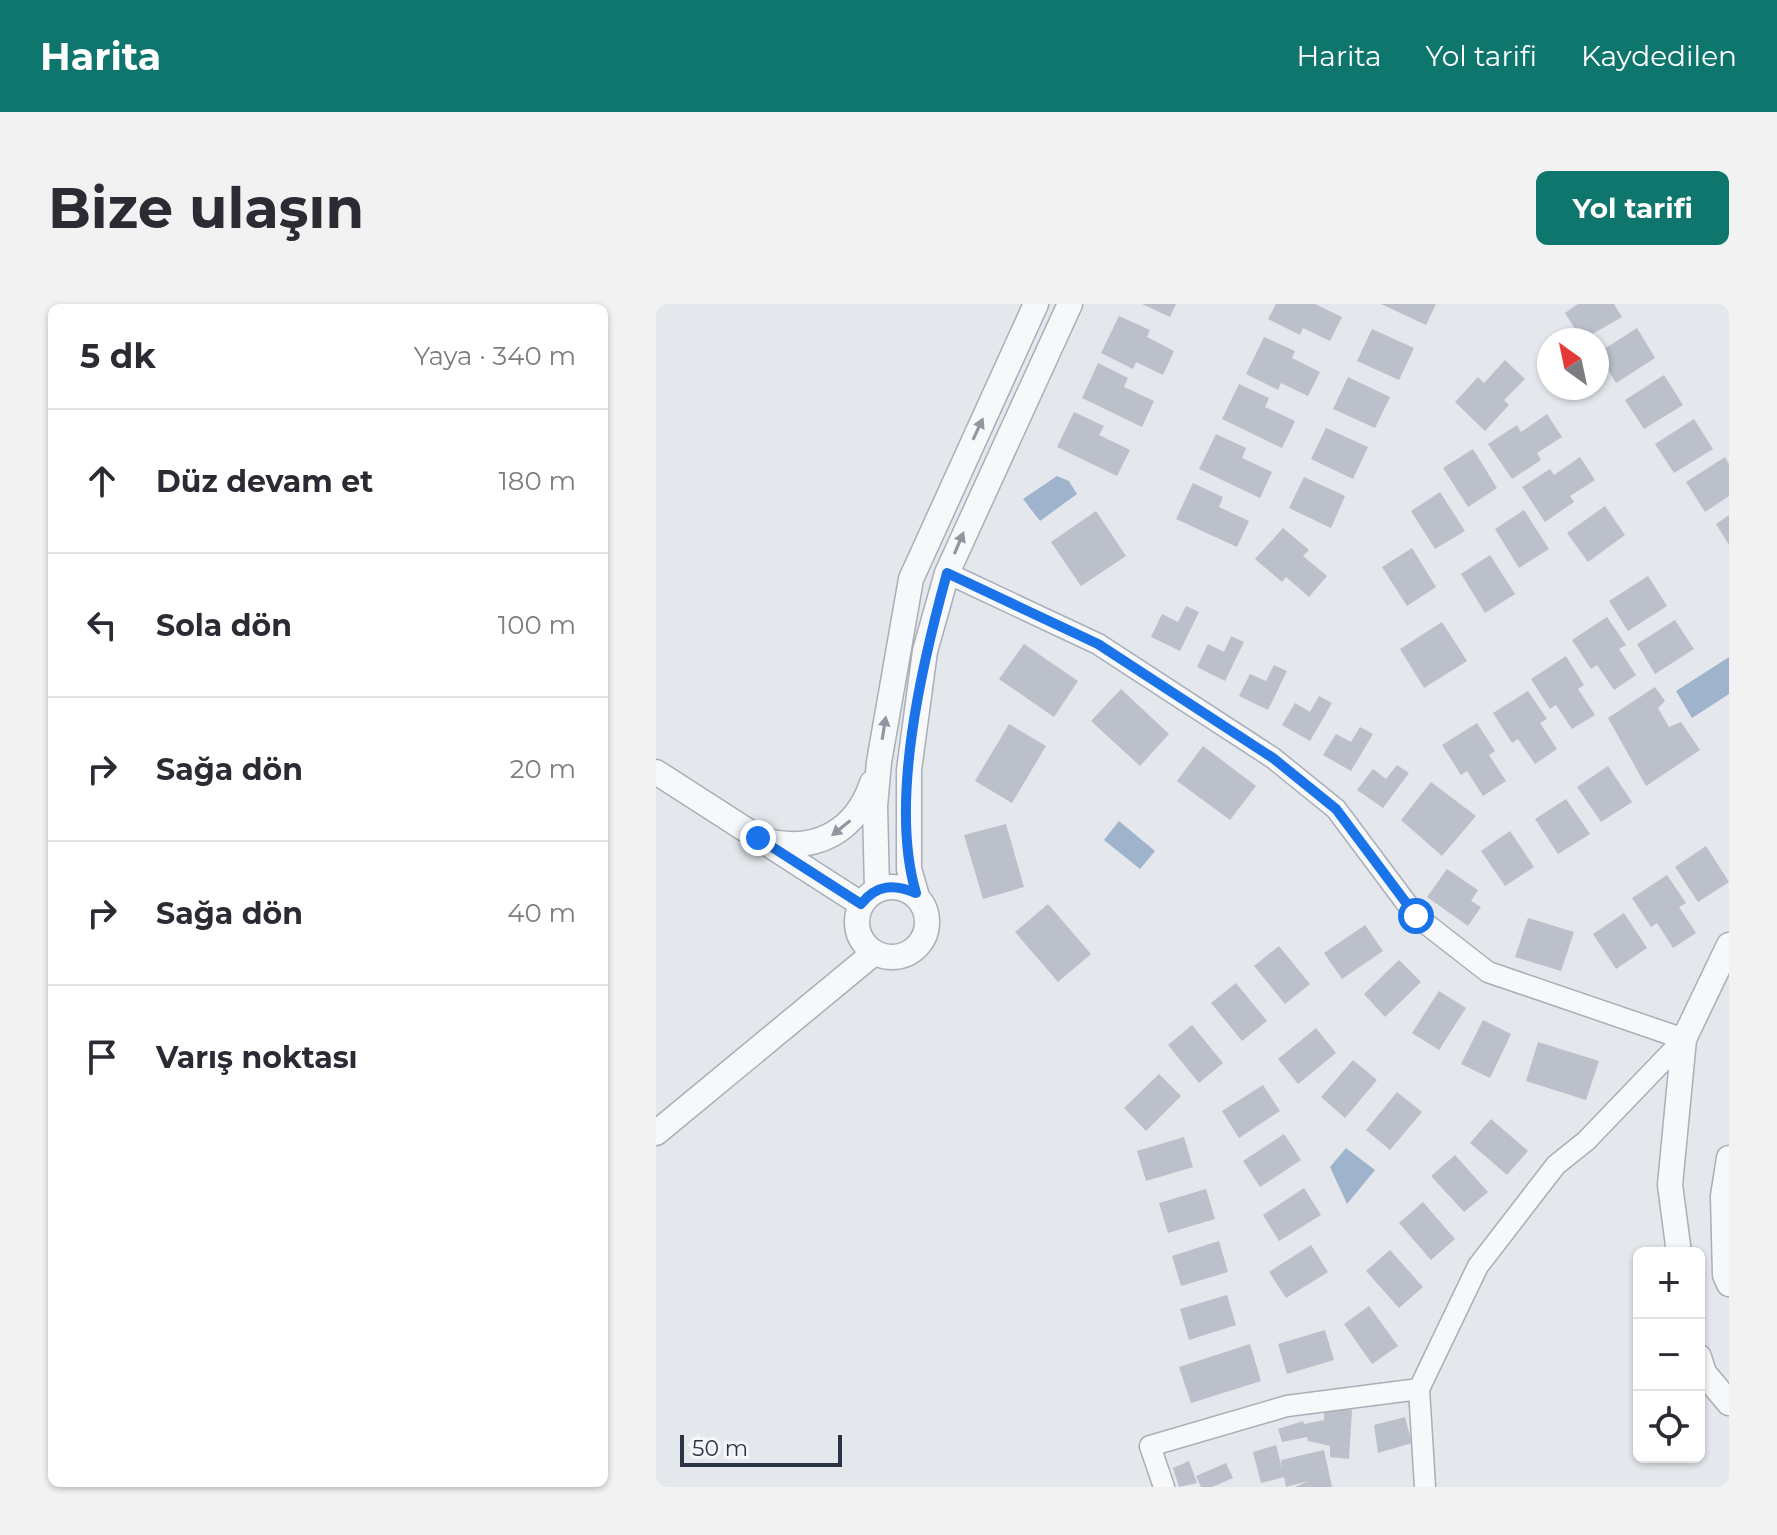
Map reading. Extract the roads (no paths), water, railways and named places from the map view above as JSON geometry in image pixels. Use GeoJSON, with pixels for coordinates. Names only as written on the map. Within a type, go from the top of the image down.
{"type":"FeatureCollection","features":[{"type":"Feature","properties":{"kind":"street"},"geometry":{"type":"LineString","coordinates":[[1036,304],[911,579],[879,762],[869,897],[856,926],[866,947],[874,953],[898,957],[918,945],[927,923],[926,911],[916,893],[909,869],[909,770],[925,651],[947,573],[1070,304]]}},
{"type":"Feature","properties":{"kind":"street"},"geometry":{"type":"LineString","coordinates":[[947,573],[1098,644],[1273,758],[1336,809],[1416,916],[1488,972],[1684,1039]]}},
{"type":"Feature","properties":{"kind":"street"},"geometry":{"type":"LineString","coordinates":[[758,838],[787,846],[809,845],[828,838],[848,824],[860,810],[879,762]]}},
{"type":"Feature","properties":{"kind":"street"},"geometry":{"type":"LineString","coordinates":[[656,772],[758,838],[869,897],[900,887],[916,893]]}},
{"type":"Feature","properties":{"kind":"street"},"geometry":{"type":"LineString","coordinates":[[1425,1487],[1419,1389],[1478,1266],[1556,1165],[1586,1141],[1684,1039],[1729,945]]}},
{"type":"Feature","properties":{"kind":"street"},"geometry":{"type":"LineString","coordinates":[[656,1133],[874,953]]}},
{"type":"Feature","properties":{"kind":"street"},"geometry":{"type":"LineString","coordinates":[[1678,1247],[1670,1185],[1684,1039]]}},
{"type":"Feature","properties":{"kind":"street"},"geometry":{"type":"LineString","coordinates":[[1729,1158],[1723,1196],[1725,1275],[1729,1284]]}},
{"type":"Feature","properties":{"kind":"street"},"geometry":{"type":"LineString","coordinates":[[1705,1374],[1729,1403]]}},
{"type":"Feature","properties":{"kind":"street"},"geometry":{"type":"LineString","coordinates":[[1164,1487],[1150,1446],[1287,1406],[1419,1389]]}},
{"type":"Feature","properties":{"kind":"water"},"geometry":{"type":"Polygon","coordinates":[[[1057,476],[1069,481],[1077,494],[1040,521],[1023,499],[1057,476]]]}},
{"type":"Feature","properties":{"kind":"water"},"geometry":{"type":"Polygon","coordinates":[[[1729,657],[1729,694],[1692,718],[1676,691],[1729,657]]]}},
{"type":"Feature","properties":{"kind":"water"},"geometry":{"type":"Polygon","coordinates":[[[1119,821],[1155,851],[1140,869],[1104,840],[1119,821]]]}},
{"type":"Feature","properties":{"kind":"water"},"geometry":{"type":"Polygon","coordinates":[[[1346,1148],[1375,1170],[1347,1204],[1330,1167],[1346,1148]]]}}]}
